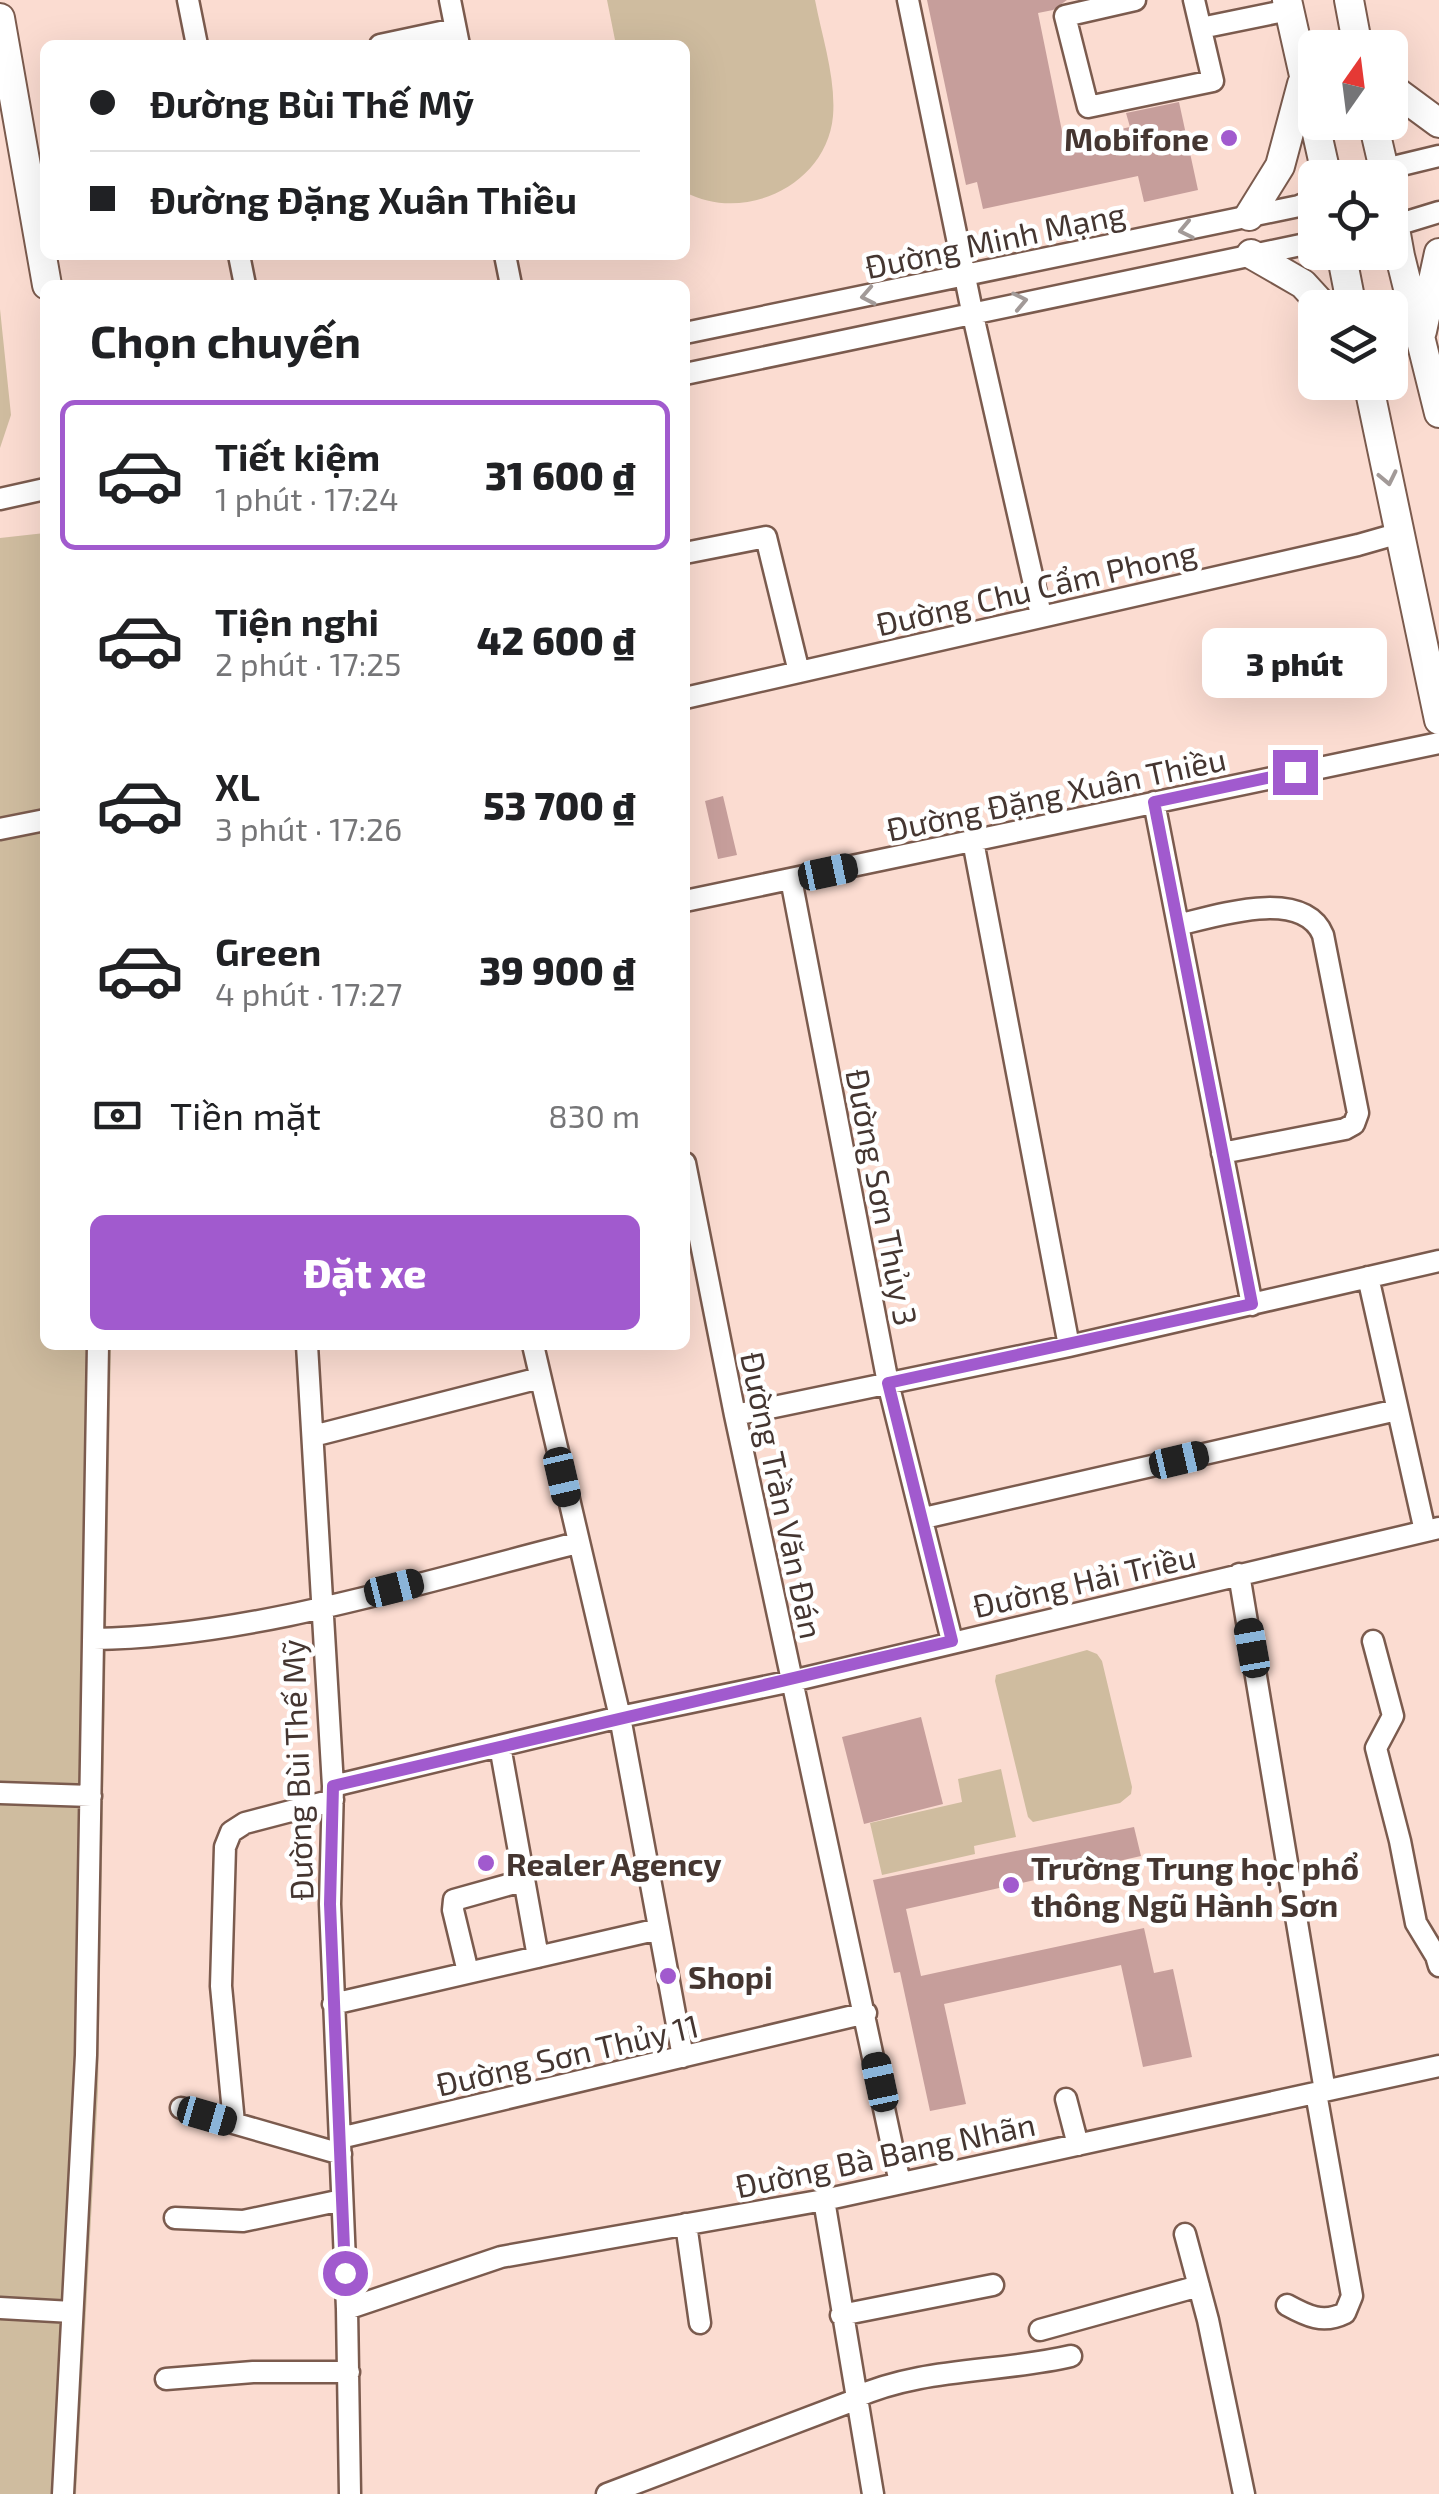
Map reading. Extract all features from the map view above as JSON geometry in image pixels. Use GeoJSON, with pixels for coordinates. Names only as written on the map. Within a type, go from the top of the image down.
{"type":"FeatureCollection","features":[{"type":"Feature","properties":{"kind":"main road"},"geometry":{"type":"LineString","coordinates":[[1349,0],[1355,30]]}},
{"type":"Feature","properties":{"kind":"main road"},"geometry":{"type":"LineString","coordinates":[[1288,5],[1298,51]]}},
{"type":"Feature","properties":{"kind":"main road"},"geometry":{"type":"LineString","coordinates":[[0,18],[40,245]]}},
{"type":"Feature","properties":{"kind":"main road"},"geometry":{"type":"LineString","coordinates":[[1249,216],[1280,166],[1298,100]]}},
{"type":"Feature","properties":{"kind":"main road"},"geometry":{"type":"LineString","coordinates":[[1408,100],[1439,123]]}},
{"type":"Feature","properties":{"kind":"main road"},"geometry":{"type":"LineString","coordinates":[[1421,338],[1439,253]]}},
{"type":"Feature","properties":{"kind":"main road"},"geometry":{"type":"LineString","coordinates":[[1251,254],[1308,290]]}},
{"type":"Feature","properties":{"kind":"main road"},"geometry":{"type":"LineString","coordinates":[[1404,270],[1439,413]]}},
{"type":"Feature","properties":{"kind":"main road"},"geometry":{"type":"LineString","coordinates":[[1372,400],[1439,720]]}},
{"type":"Feature","properties":{"kind":"street"},"geometry":{"type":"LineString","coordinates":[[188,0],[197,40]]}},
{"type":"Feature","properties":{"kind":"street"},"geometry":{"type":"LineString","coordinates":[[428,40],[457,37],[450,0]]}},
{"type":"Feature","properties":{"kind":"street"},"geometry":{"type":"LineString","coordinates":[[908,0],[1040,616]]}},
{"type":"Feature","properties":{"kind":"street"},"geometry":{"type":"LineString","coordinates":[[1134,0],[1065,16],[1088,107],[1213,81],[1194,0]]}},
{"type":"Feature","properties":{"kind":"street"},"geometry":{"type":"LineString","coordinates":[[1201,28],[1288,5]]}},
{"type":"Feature","properties":{"kind":"street"},"geometry":{"type":"LineString","coordinates":[[1408,166],[1439,156]]}},
{"type":"Feature","properties":{"kind":"street","name":"Đường Minh Mạng"},"geometry":{"type":"LineString","coordinates":[[690,332],[965,277],[1298,203]]}},
{"type":"Feature","properties":{"kind":"street"},"geometry":{"type":"LineString","coordinates":[[1408,216],[1439,212]]}},
{"type":"Feature","properties":{"kind":"street","name":"Đường Minh Mạng"},"geometry":{"type":"LineString","coordinates":[[690,373],[1298,245]]}},
{"type":"Feature","properties":{"kind":"street"},"geometry":{"type":"LineString","coordinates":[[0,498],[40,490]]}},
{"type":"Feature","properties":{"kind":"street","name":"Đường Chu Cẩm Phong"},"geometry":{"type":"LineString","coordinates":[[690,697],[1358,545],[1400,532]]}},
{"type":"Feature","properties":{"kind":"street"},"geometry":{"type":"LineString","coordinates":[[690,552],[766,537],[799,672]]}},
{"type":"Feature","properties":{"kind":"street","name":"Đường Đặng Xuân Thiều"},"geometry":{"type":"LineString","coordinates":[[690,900],[1439,743]]}},
{"type":"Feature","properties":{"kind":"street"},"geometry":{"type":"LineString","coordinates":[[1154,802],[1252,1304]]}},
{"type":"Feature","properties":{"kind":"street"},"geometry":{"type":"LineString","coordinates":[[0,829],[40,821]]}},
{"type":"Feature","properties":{"kind":"street"},"geometry":{"type":"LineString","coordinates":[[973,841],[1069,1346]]}},
{"type":"Feature","properties":{"kind":"street","name":"Đường Sơn Thủy 3"},"geometry":{"type":"LineString","coordinates":[[791,880],[888,1383],[952,1641]]}},
{"type":"Feature","properties":{"kind":"street"},"geometry":{"type":"LineString","coordinates":[[1178,924],[1267,907],[1304,916],[1319,925],[1342,1030],[1358,1113],[1354,1124],[1345,1129],[1222,1152]]}},
{"type":"Feature","properties":{"kind":"street","name":"Đường Trần Văn Đán"},"geometry":{"type":"LineString","coordinates":[[690,1188],[900,2183]]}},
{"type":"Feature","properties":{"kind":"street"},"geometry":{"type":"LineString","coordinates":[[735,1415],[1069,1346],[1439,1260]]}},
{"type":"Feature","properties":{"kind":"street"},"geometry":{"type":"LineString","coordinates":[[1368,1278],[1398,1410],[1432,1530]]}},
{"type":"Feature","properties":{"kind":"street"},"geometry":{"type":"LineString","coordinates":[[63,2494],[86,2055],[98,1350]]}},
{"type":"Feature","properties":{"kind":"street","name":"Đường Bùi Thế Mỹ"},"geometry":{"type":"LineString","coordinates":[[307,1350],[333,1793],[332,2004],[350,2494]]}},
{"type":"Feature","properties":{"kind":"street"},"geometry":{"type":"LineString","coordinates":[[534,1350],[620,1717],[683,2057]]}},
{"type":"Feature","properties":{"kind":"street"},"geometry":{"type":"LineString","coordinates":[[313,1436],[540,1378]]}},
{"type":"Feature","properties":{"kind":"street"},"geometry":{"type":"LineString","coordinates":[[924,1518],[1398,1410]]}},
{"type":"Feature","properties":{"kind":"street","name":"Đường Hải Triều"},"geometry":{"type":"LineString","coordinates":[[234,2124],[221,1986],[225,1847],[231,1832],[245,1823],[333,1793],[500,1746],[1432,1530]]}},
{"type":"Feature","properties":{"kind":"street"},"geometry":{"type":"LineString","coordinates":[[94,1640],[158,1636],[321,1607],[577,1543]]}},
{"type":"Feature","properties":{"kind":"street"},"geometry":{"type":"LineString","coordinates":[[1239,1574],[1352,2296],[1345,2313],[1331,2318],[1308,2317],[1287,2304]]}},
{"type":"Feature","properties":{"kind":"street"},"geometry":{"type":"LineString","coordinates":[[1373,1641],[1393,1716],[1376,1748],[1416,1923],[1432,1936],[1439,1966]]}},
{"type":"Feature","properties":{"kind":"street"},"geometry":{"type":"LineString","coordinates":[[500,1746],[538,1956]]}},
{"type":"Feature","properties":{"kind":"street"},"geometry":{"type":"LineString","coordinates":[[0,1793],[91,1796]]}},
{"type":"Feature","properties":{"kind":"street"},"geometry":{"type":"LineString","coordinates":[[468,1972],[454,1900],[522,1882]]}},
{"type":"Feature","properties":{"kind":"street"},"geometry":{"type":"LineString","coordinates":[[332,2004],[659,1928]]}},
{"type":"Feature","properties":{"kind":"street","name":"Đường Sơn Thủy 11"},"geometry":{"type":"LineString","coordinates":[[340,2146],[866,2014]]}},
{"type":"Feature","properties":{"kind":"street","name":"Đường Bà Bang Nhãn"},"geometry":{"type":"LineString","coordinates":[[346,2309],[501,2257],[824,2200],[1439,2066]]}},
{"type":"Feature","properties":{"kind":"street"},"geometry":{"type":"LineString","coordinates":[[1066,2099],[1078,2145]]}},
{"type":"Feature","properties":{"kind":"street"},"geometry":{"type":"LineString","coordinates":[[181,2108],[234,2124],[340,2146]]}},
{"type":"Feature","properties":{"kind":"street"},"geometry":{"type":"LineString","coordinates":[[175,2218],[243,2221],[342,2200]]}},
{"type":"Feature","properties":{"kind":"street"},"geometry":{"type":"LineString","coordinates":[[824,2200],[854,2399],[873,2494]]}},
{"type":"Feature","properties":{"kind":"street"},"geometry":{"type":"LineString","coordinates":[[686,2224],[700,2323]]}},
{"type":"Feature","properties":{"kind":"street"},"geometry":{"type":"LineString","coordinates":[[1185,2234],[1244,2494]]}},
{"type":"Feature","properties":{"kind":"street"},"geometry":{"type":"LineString","coordinates":[[841,2314],[993,2285]]}},
{"type":"Feature","properties":{"kind":"street"},"geometry":{"type":"LineString","coordinates":[[1040,2330],[1199,2286]]}},
{"type":"Feature","properties":{"kind":"street"},"geometry":{"type":"LineString","coordinates":[[0,2308],[72,2312]]}},
{"type":"Feature","properties":{"kind":"street"},"geometry":{"type":"LineString","coordinates":[[608,2494],[922,2376],[983,2372],[1070,2356]]}},
{"type":"Feature","properties":{"kind":"street"},"geometry":{"type":"LineString","coordinates":[[166,2379],[253,2372],[348,2372]]}},
{"type":"Feature","properties":{"kind":"shaded area"},"geometry":{"type":"Polygon","coordinates":[[[607,0],[815,0],[833,102],[827,140],[816,161],[779,192],[756,200],[708,201],[690,194],[690,40],[615,40],[607,0]]]}},
{"type":"Feature","properties":{"kind":"shaded area"},"geometry":{"type":"Polygon","coordinates":[[[0,309],[11,415],[0,448],[0,309]]]}},
{"type":"Feature","properties":{"kind":"shaded area"},"geometry":{"type":"Polygon","coordinates":[[[40,534],[40,1350],[111,1350],[98,2090],[76,2494],[0,2494],[0,538],[40,534]]]}},
{"type":"Feature","properties":{"kind":"shaded area"},"geometry":{"type":"Polygon","coordinates":[[[1087,1650],[1102,1661],[1131,1794],[1120,1803],[1033,1822],[1028,1817],[996,1675],[1087,1650]]]}},
{"type":"Feature","properties":{"kind":"shaded area"},"geometry":{"type":"Polygon","coordinates":[[[1001,1769],[1016,1837],[974,1846],[975,1854],[882,1875],[870,1823],[962,1802],[958,1779],[1001,1769]]]}},
{"type":"Feature","properties":{"kind":"building"},"geometry":{"type":"Polygon","coordinates":[[[927,0],[1067,0],[1053,10],[1038,13],[1064,141],[1130,127],[1126,113],[1179,102],[1198,190],[1144,202],[1138,176],[983,209],[977,182],[966,185],[927,0]]]}},
{"type":"Feature","properties":{"kind":"building"},"geometry":{"type":"Polygon","coordinates":[[[723,796],[737,855],[718,859],[705,801],[723,796]]]}},
{"type":"Feature","properties":{"kind":"building"},"geometry":{"type":"Polygon","coordinates":[[[921,1717],[943,1804],[864,1824],[842,1737],[921,1717]]]}},
{"type":"Feature","properties":{"kind":"building"},"geometry":{"type":"Polygon","coordinates":[[[1134,1827],[1141,1856],[906,1909],[921,1976],[1144,1928],[1154,1973],[1173,1969],[1192,2057],[1143,2067],[1121,1965],[944,2004],[966,2104],[930,2111],[900,1972],[894,1973],[873,1880],[1134,1827]]]}},
{"type":"Feature","properties":{"kind":"place","name":"Mobifone"},"geometry":{"type":"Point","coordinates":[1229,138]}},
{"type":"Feature","properties":{"kind":"place","name":"Realer Agency"},"geometry":{"type":"Point","coordinates":[486,1863]}},
{"type":"Feature","properties":{"kind":"place","name":"Trường Trung học phổ thông Ngũ Hành Sơn"},"geometry":{"type":"Point","coordinates":[1011,1885]}},
{"type":"Feature","properties":{"kind":"place","name":"Shopi"},"geometry":{"type":"Point","coordinates":[668,1976]}},
{"type":"Feature","properties":{"kind":"route"},"geometry":{"type":"LineString","coordinates":[[345,2273],[332,2004],[333,1786],[952,1641],[888,1383],[1252,1304],[1154,802],[1295,772]]}}]}
